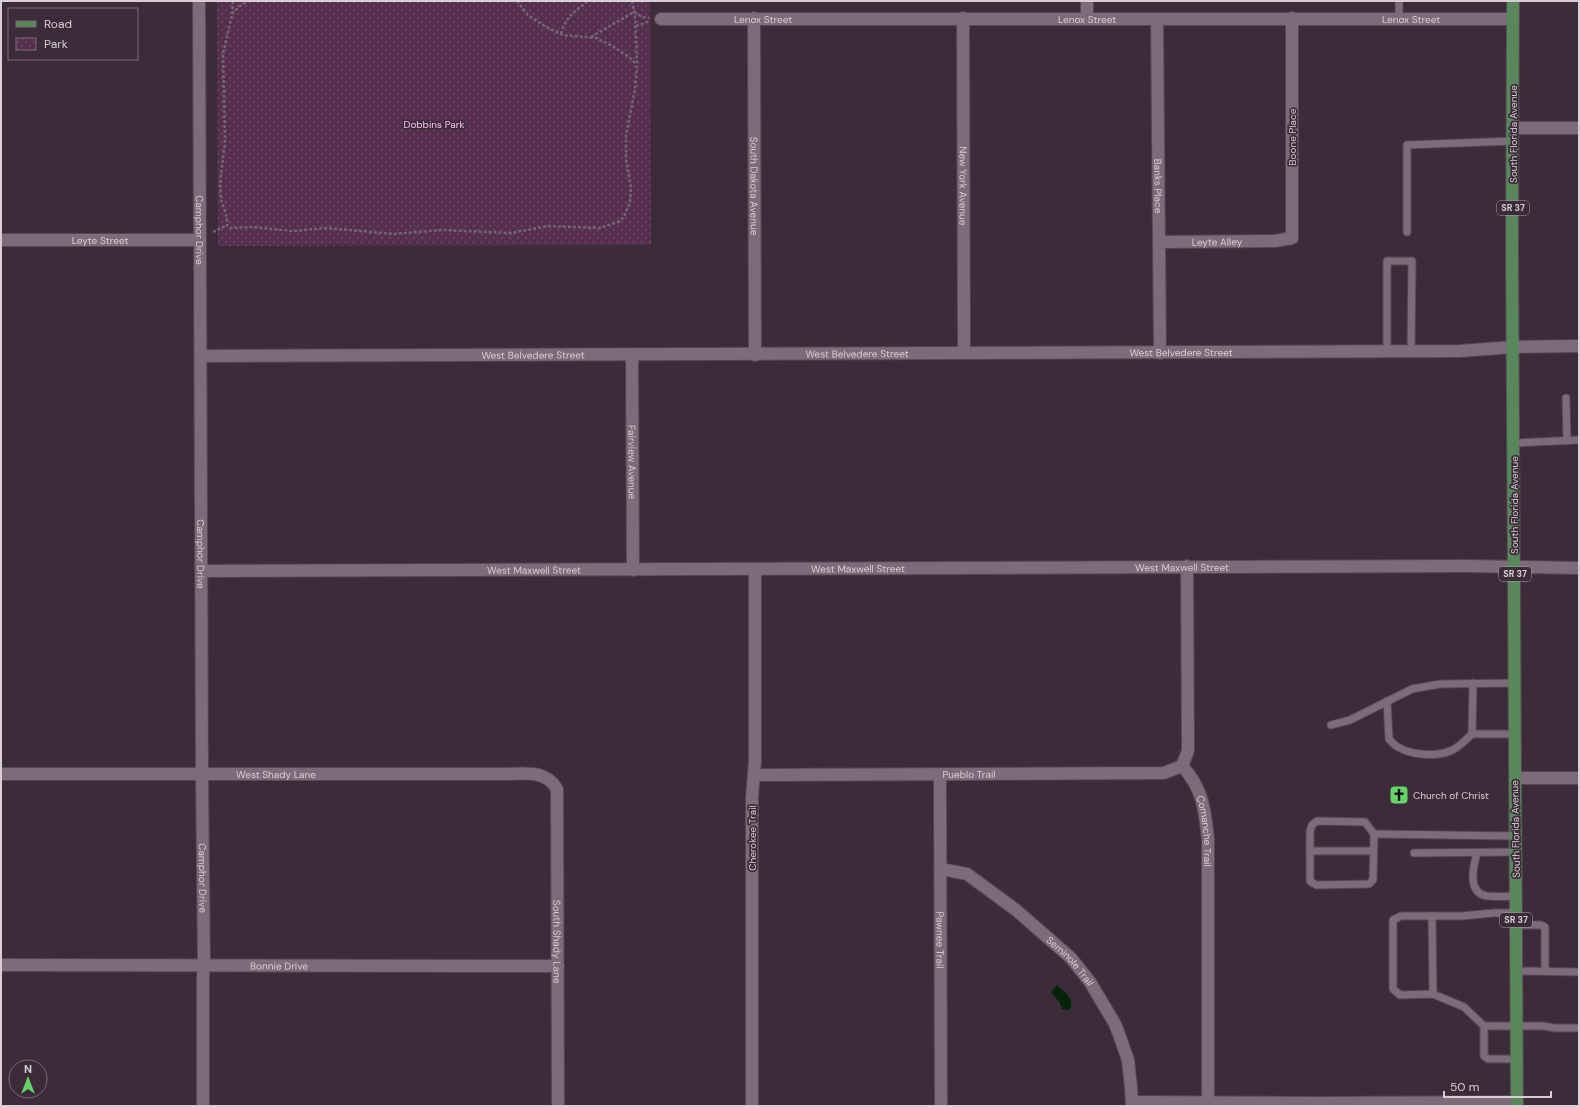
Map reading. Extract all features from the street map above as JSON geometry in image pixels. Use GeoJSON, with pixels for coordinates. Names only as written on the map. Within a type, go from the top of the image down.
{"type":"FeatureCollection","features":[{"type":"Feature","properties":{"kind":"main road","name":"South Florida Avenue"},"geometry":{"type":"LineString","coordinates":[[1513,1],[1512,249],[1514,347],[1517,1104]]}},
{"type":"Feature","properties":{"kind":"street","name":"Camphor Drive"},"geometry":{"type":"LineString","coordinates":[[199,1],[199,240],[201,356],[204,966],[203,1106]]}},
{"type":"Feature","properties":{"kind":"street"},"geometry":{"type":"LineString","coordinates":[[1087,1],[1087,18]]}},
{"type":"Feature","properties":{"kind":"street","name":"South Dakota Avenue"},"geometry":{"type":"LineString","coordinates":[[754,18],[755,355]]}},
{"type":"Feature","properties":{"kind":"street","name":"New York Avenue"},"geometry":{"type":"LineString","coordinates":[[963,18],[964,353]]}},
{"type":"Feature","properties":{"kind":"street","name":"Boone Place"},"geometry":{"type":"LineString","coordinates":[[1274,241],[1292,238],[1292,18]]}},
{"type":"Feature","properties":{"kind":"street","name":"Lenox Street"},"geometry":{"type":"LineString","coordinates":[[661,19],[1513,19]]}},
{"type":"Feature","properties":{"kind":"street","name":"Banks Place"},"geometry":{"type":"LineString","coordinates":[[1157,19],[1160,353]]}},
{"type":"Feature","properties":{"kind":"street"},"geometry":{"type":"LineString","coordinates":[[1513,128],[1579,128]]}},
{"type":"Feature","properties":{"kind":"street","name":"Leyte Street"},"geometry":{"type":"LineString","coordinates":[[1,240],[199,240]]}},
{"type":"Feature","properties":{"kind":"street","name":"Leyte Alley"},"geometry":{"type":"LineString","coordinates":[[1159,242],[1274,241]]}},
{"type":"Feature","properties":{"kind":"street","name":"West Belvedere Street"},"geometry":{"type":"LineString","coordinates":[[201,356],[1387,352],[1459,351],[1514,347],[1579,346]]}},
{"type":"Feature","properties":{"kind":"street","name":"Fairview Avenue"},"geometry":{"type":"LineString","coordinates":[[632,355],[633,570]]}},
{"type":"Feature","properties":{"kind":"street"},"geometry":{"type":"LineString","coordinates":[[1182,766],[1188,751],[1187,566]]}},
{"type":"Feature","properties":{"kind":"street","name":"West Maxwell Street"},"geometry":{"type":"LineString","coordinates":[[202,571],[1187,566],[1466,566],[1579,568]]}},
{"type":"Feature","properties":{"kind":"street","name":"Cherokee Trail"},"geometry":{"type":"LineString","coordinates":[[752,1106],[752,797],[754,775],[755,569]]}},
{"type":"Feature","properties":{"kind":"street","name":"Pueblo Trail"},"geometry":{"type":"LineString","coordinates":[[754,775],[1164,773],[1182,766]]}},
{"type":"Feature","properties":{"kind":"street","name":"Comanche Trail"},"geometry":{"type":"LineString","coordinates":[[1182,766],[1190,775],[1202,797],[1208,839],[1208,1102]]}},
{"type":"Feature","properties":{"kind":"street","name":"West Shady Lane"},"geometry":{"type":"LineString","coordinates":[[1,774],[504,774],[540,775],[550,780]]}},
{"type":"Feature","properties":{"kind":"street","name":"Pawnee Trail"},"geometry":{"type":"LineString","coordinates":[[940,774],[941,1106]]}},
{"type":"Feature","properties":{"kind":"street"},"geometry":{"type":"LineString","coordinates":[[1515,778],[1579,778]]}},
{"type":"Feature","properties":{"kind":"street","name":"South Shady Lane"},"geometry":{"type":"LineString","coordinates":[[550,780],[557,789],[558,1106]]}},
{"type":"Feature","properties":{"kind":"street","name":"Seminole Trail"},"geometry":{"type":"LineString","coordinates":[[941,869],[967,874],[1016,910],[1071,958],[1090,982],[1115,1024],[1128,1060],[1132,1104]]}},
{"type":"Feature","properties":{"kind":"street","name":"Bonnie Drive"},"geometry":{"type":"LineString","coordinates":[[1,964],[167,964],[204,966],[558,966]]}},
{"type":"Feature","properties":{"kind":"street"},"geometry":{"type":"LineString","coordinates":[[1132,1104],[1208,1102],[1321,1104],[1517,1104]]}},
{"type":"Feature","properties":{"kind":"lane"},"geometry":{"type":"LineString","coordinates":[[1399,1],[1399,19]]}},
{"type":"Feature","properties":{"kind":"lane"},"geometry":{"type":"LineString","coordinates":[[1406,232],[1407,145],[1513,141]]}},
{"type":"Feature","properties":{"kind":"lane"},"geometry":{"type":"LineString","coordinates":[[1387,352],[1387,261],[1412,261],[1411,351]]}},
{"type":"Feature","properties":{"kind":"lane"},"geometry":{"type":"LineString","coordinates":[[1566,398],[1567,441]]}},
{"type":"Feature","properties":{"kind":"lane"},"geometry":{"type":"LineString","coordinates":[[1514,443],[1579,440]]}},
{"type":"Feature","properties":{"kind":"lane"},"geometry":{"type":"LineString","coordinates":[[1472,734],[1473,683]]}},
{"type":"Feature","properties":{"kind":"lane"},"geometry":{"type":"LineString","coordinates":[[1331,725],[1350,720],[1412,689],[1440,684],[1515,683]]}},
{"type":"Feature","properties":{"kind":"lane"},"geometry":{"type":"LineString","coordinates":[[1387,701],[1388,739],[1398,747],[1415,753],[1437,754],[1450,751],[1460,745],[1472,734],[1515,734]]}},
{"type":"Feature","properties":{"kind":"lane"},"geometry":{"type":"LineString","coordinates":[[1318,822],[1365,822],[1374,834],[1373,880],[1369,884],[1316,886],[1310,881],[1310,831],[1312,825],[1318,822]]}},
{"type":"Feature","properties":{"kind":"lane"},"geometry":{"type":"LineString","coordinates":[[1374,834],[1516,836]]}},
{"type":"Feature","properties":{"kind":"lane"},"geometry":{"type":"LineString","coordinates":[[1310,851],[1373,851]]}},
{"type":"Feature","properties":{"kind":"lane"},"geometry":{"type":"LineString","coordinates":[[1414,853],[1516,852]]}},
{"type":"Feature","properties":{"kind":"lane"},"geometry":{"type":"LineString","coordinates":[[1477,853],[1472,876],[1474,887],[1480,893],[1487,896],[1516,896]]}},
{"type":"Feature","properties":{"kind":"lane"},"geometry":{"type":"LineString","coordinates":[[1545,971],[1545,927],[1541,925],[1516,919],[1432,916],[1401,916],[1393,920],[1393,989],[1400,995],[1432,994],[1464,1007],[1484,1026],[1542,1026],[1555,1028],[1579,1028]]}},
{"type":"Feature","properties":{"kind":"lane"},"geometry":{"type":"LineString","coordinates":[[1432,916],[1432,994]]}},
{"type":"Feature","properties":{"kind":"lane"},"geometry":{"type":"LineString","coordinates":[[1516,971],[1579,972]]}},
{"type":"Feature","properties":{"kind":"lane"},"geometry":{"type":"LineString","coordinates":[[1484,1026],[1484,1056],[1488,1059],[1517,1059]]}},
{"type":"Feature","properties":{"kind":"path"},"geometry":{"type":"LineString","coordinates":[[232,1],[232,15],[223,54],[225,142],[220,183],[221,200],[227,218],[226,225],[230,228],[253,227],[293,231],[326,228],[394,234],[442,230],[511,233],[548,226],[600,228],[618,222],[624,217],[630,202],[631,188],[626,159],[626,135],[635,90],[637,64],[636,26],[632,1]]}},
{"type":"Feature","properties":{"kind":"path"},"geometry":{"type":"LineString","coordinates":[[232,15],[240,6],[248,1]]}},
{"type":"Feature","properties":{"kind":"path"},"geometry":{"type":"LineString","coordinates":[[517,1],[528,15],[546,27],[561,34],[596,38],[612,46],[637,64]]}},
{"type":"Feature","properties":{"kind":"path"},"geometry":{"type":"LineString","coordinates":[[561,34],[565,21],[573,12],[588,1]]}},
{"type":"Feature","properties":{"kind":"path"},"geometry":{"type":"LineString","coordinates":[[590,38],[634,12]]}},
{"type":"Feature","properties":{"kind":"path"},"geometry":{"type":"LineString","coordinates":[[634,12],[642,17],[654,19],[636,26]]}},
{"type":"Feature","properties":{"kind":"green space","name":"Dobbins Park"},"geometry":{"type":"Polygon","coordinates":[[[217,1],[650,1],[651,245],[218,246],[217,1]]]}},
{"type":"Feature","properties":{"kind":"shaded area"},"geometry":{"type":"Polygon","coordinates":[[[1057,985],[1070,999],[1070,1010],[1062,1009],[1060,1003],[1051,992],[1057,985]]]}},
{"type":"Feature","properties":{"kind":"place","name":"Church of Christ"},"geometry":{"type":"Point","coordinates":[1399,795]}}]}
